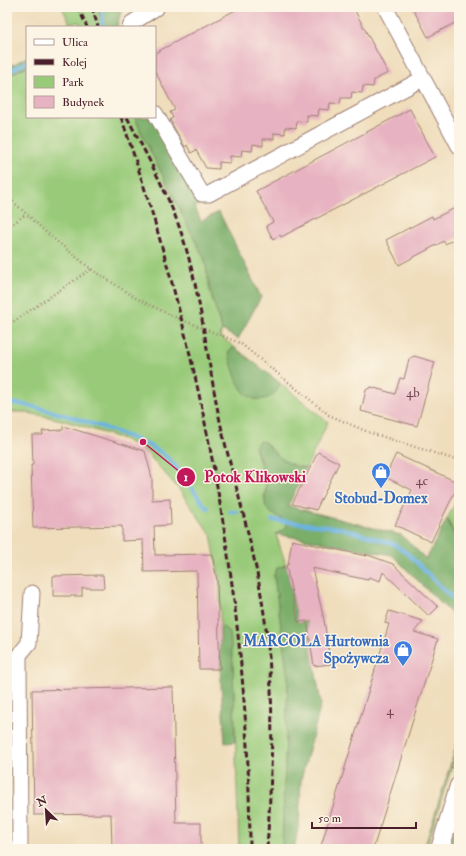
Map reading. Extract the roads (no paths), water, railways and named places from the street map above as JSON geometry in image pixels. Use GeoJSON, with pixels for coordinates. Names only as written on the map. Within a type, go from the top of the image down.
{"type":"FeatureCollection","features":[{"type":"Feature","properties":{"kind":"main road"},"geometry":{"type":"LineString","coordinates":[[440,849],[459,786]]}},
{"type":"Feature","properties":{"kind":"lane"},"geometry":{"type":"LineString","coordinates":[[130,26],[132,23],[157,7]]}},
{"type":"Feature","properties":{"kind":"lane"},"geometry":{"type":"LineString","coordinates":[[385,7],[459,146]]}},
{"type":"Feature","properties":{"kind":"lane"},"geometry":{"type":"LineString","coordinates":[[156,115],[202,194],[209,194],[422,79]]}},
{"type":"Feature","properties":{"kind":"lane"},"geometry":{"type":"LineString","coordinates":[[20,849],[13,656],[28,642],[32,593]]}},
{"type":"Feature","properties":{"kind":"waterway"},"geometry":{"type":"LineString","coordinates":[[102,24],[103,7]]}},
{"type":"Feature","properties":{"kind":"waterway"},"geometry":{"type":"LineString","coordinates":[[7,72],[26,62]]}},
{"type":"Feature","properties":{"kind":"waterway"},"geometry":{"type":"LineString","coordinates":[[7,403],[20,404],[62,414],[134,439],[152,447],[163,454],[175,465],[208,508]]}},
{"type":"Feature","properties":{"kind":"waterway"},"geometry":{"type":"LineString","coordinates":[[230,512],[237,512]]}},
{"type":"Feature","properties":{"kind":"waterway"},"geometry":{"type":"LineString","coordinates":[[272,520],[341,528],[394,544],[408,554],[459,605]]}},
{"type":"Feature","properties":{"kind":"railway"},"geometry":{"type":"LineString","coordinates":[[78,7],[87,26]]}},
{"type":"Feature","properties":{"kind":"railway"},"geometry":{"type":"LineString","coordinates":[[92,7],[98,26]]}},
{"type":"Feature","properties":{"kind":"railway"},"geometry":{"type":"LineString","coordinates":[[121,118],[150,205],[175,295],[197,386],[216,478],[230,570],[241,663],[247,756],[250,849]]}},
{"type":"Feature","properties":{"kind":"railway"},"geometry":{"type":"LineString","coordinates":[[128,118],[167,198],[181,231],[186,248],[197,292],[216,404],[259,584],[270,668],[272,728],[267,849]]}},
{"type":"Feature","properties":{"kind":"place","name":"Potok Klikowski"},"geometry":{"type":"Point","coordinates":[143,442]}},
{"type":"Feature","properties":{"kind":"place","name":"Stobud-Domex"},"geometry":{"type":"Point","coordinates":[381,489]}},
{"type":"Feature","properties":{"kind":"place","name":"MARCOLA Hurtownia Spożywcza"},"geometry":{"type":"Point","coordinates":[403,667]}}]}
